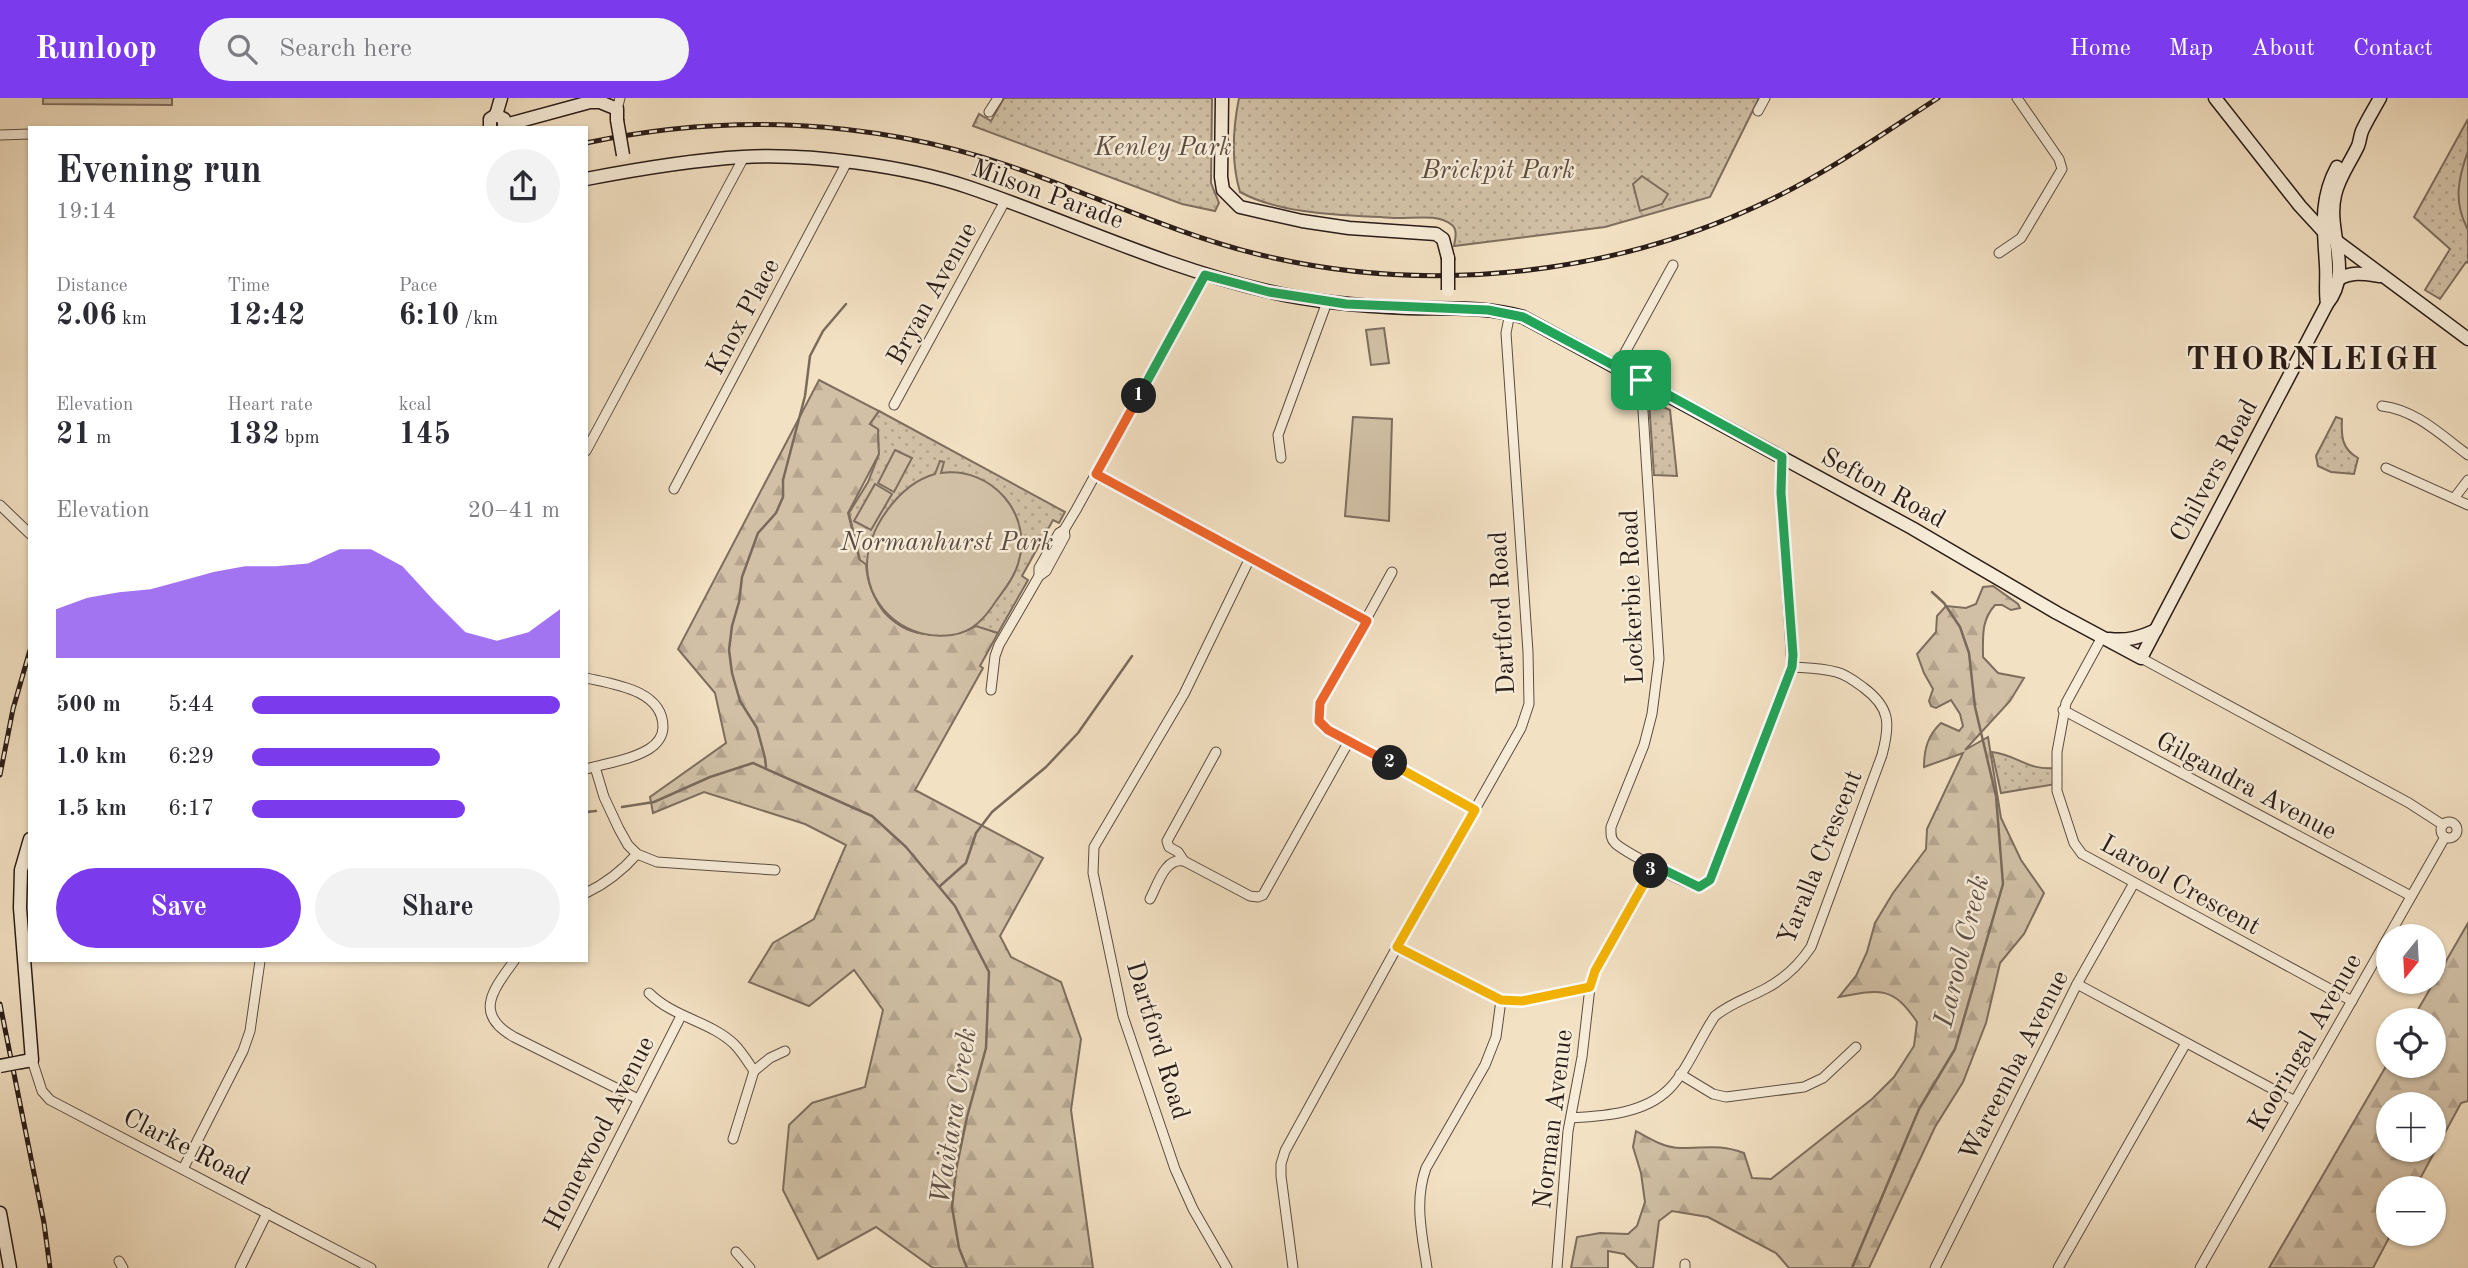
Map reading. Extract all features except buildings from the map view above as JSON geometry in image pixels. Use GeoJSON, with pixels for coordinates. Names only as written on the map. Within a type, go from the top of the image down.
{"type":"FeatureCollection","features":[{"type":"Feature","properties":{"kind":"street"},"geometry":{"type":"LineString","coordinates":[[501,98],[502,123]]}},
{"type":"Feature","properties":{"kind":"street"},"geometry":{"type":"LineString","coordinates":[[989,112],[998,98]]}},
{"type":"Feature","properties":{"kind":"street"},"geometry":{"type":"LineString","coordinates":[[1223,98],[1223,190],[1240,207],[1349,228],[1436,234],[1443,239],[1448,258],[1449,309]]}},
{"type":"Feature","properties":{"kind":"street"},"geometry":{"type":"LineString","coordinates":[[1758,111],[1765,98]]}},
{"type":"Feature","properties":{"kind":"street"},"geometry":{"type":"LineString","coordinates":[[1998,253],[2021,238],[2062,169],[2059,159],[2017,98]]}},
{"type":"Feature","properties":{"kind":"street"},"geometry":{"type":"LineString","coordinates":[[2215,98],[2323,231],[2468,339]]}},
{"type":"Feature","properties":{"kind":"street"},"geometry":{"type":"LineString","coordinates":[[2323,231],[2333,210],[2341,178],[2360,144],[2361,134],[2380,98]]}},
{"type":"Feature","properties":{"kind":"street"},"geometry":{"type":"LineString","coordinates":[[490,126],[490,119],[502,123],[600,102],[618,109],[626,171]]}},
{"type":"Feature","properties":{"kind":"street"},"geometry":{"type":"LineString","coordinates":[[0,135],[28,134]]}},
{"type":"Feature","properties":{"kind":"street","name":"Chilvers Road"},"geometry":{"type":"LineString","coordinates":[[2327,304],[2323,202],[2353,140],[2361,134]]}},
{"type":"Feature","properties":{"kind":"street"},"geometry":{"type":"LineString","coordinates":[[588,447],[744,157]]}},
{"type":"Feature","properties":{"kind":"street","name":"Milson Parade"},"geometry":{"type":"LineString","coordinates":[[588,179],[626,171],[744,157],[847,162],[966,186],[1205,275],[1269,292],[1327,302],[1449,309]]}},
{"type":"Feature","properties":{"kind":"street","name":"Knox Place"},"geometry":{"type":"LineString","coordinates":[[674,489],[847,162]]}},
{"type":"Feature","properties":{"kind":"street","name":"Bryan Avenue"},"geometry":{"type":"LineString","coordinates":[[894,405],[1005,201]]}},
{"type":"Feature","properties":{"kind":"street","name":"Chilvers Road"},"geometry":{"type":"LineString","coordinates":[[2141,658],[2327,304],[2337,293],[2339,279],[2333,210]]}},
{"type":"Feature","properties":{"kind":"street"},"geometry":{"type":"LineString","coordinates":[[2326,265],[2337,242]]}},
{"type":"Feature","properties":{"kind":"street"},"geometry":{"type":"LineString","coordinates":[[1617,367],[1673,265]]}},
{"type":"Feature","properties":{"kind":"street"},"geometry":{"type":"LineString","coordinates":[[2339,279],[2356,273],[2384,276]]}},
{"type":"Feature","properties":{"kind":"street"},"geometry":{"type":"LineString","coordinates":[[991,690],[999,645],[1039,576],[1046,571],[1065,536],[1064,530],[1205,275]]}},
{"type":"Feature","properties":{"kind":"street"},"geometry":{"type":"LineString","coordinates":[[1281,458],[1278,435],[1327,302]]}},
{"type":"Feature","properties":{"kind":"street","name":"Sefton Road"},"geometry":{"type":"LineString","coordinates":[[1449,309],[1488,310],[1523,317],[1912,528],[2102,638],[2409,803],[2443,825]]}},
{"type":"Feature","properties":{"kind":"street","name":"Dartford Road"},"geometry":{"type":"LineString","coordinates":[[1293,1268],[1281,1164],[1285,1152],[1521,728],[1529,704],[1527,632],[1506,333],[1510,313]]}},
{"type":"Feature","properties":{"kind":"street","name":"Lockerbie Road"},"geometry":{"type":"LineString","coordinates":[[1641,380],[1659,659],[1653,714],[1610,836],[1615,843],[1654,865]]}},
{"type":"Feature","properties":{"kind":"street"},"geometry":{"type":"LineString","coordinates":[[2382,406],[2400,410],[2421,420],[2468,455]]}},
{"type":"Feature","properties":{"kind":"street"},"geometry":{"type":"LineString","coordinates":[[1654,865],[1699,887],[1710,880],[1792,667],[1781,493],[1782,457]]}},
{"type":"Feature","properties":{"kind":"street"},"geometry":{"type":"LineString","coordinates":[[2385,468],[2468,505]]}},
{"type":"Feature","properties":{"kind":"street"},"geometry":{"type":"LineString","coordinates":[[1096,474],[1367,621]]}},
{"type":"Feature","properties":{"kind":"street"},"geometry":{"type":"LineString","coordinates":[[2455,497],[2468,480]]}},
{"type":"Feature","properties":{"kind":"street"},"geometry":{"type":"LineString","coordinates":[[0,505],[28,532]]}},
{"type":"Feature","properties":{"kind":"street","name":"Dartford Road"},"geometry":{"type":"LineString","coordinates":[[1227,1268],[1175,1169],[1123,1016],[1093,873],[1094,847],[1184,694],[1250,558]]}},
{"type":"Feature","properties":{"kind":"street"},"geometry":{"type":"LineString","coordinates":[[1392,572],[1320,703],[1319,721],[1328,730],[1475,810]]}},
{"type":"Feature","properties":{"kind":"street","name":"Sefton Road"},"geometry":{"type":"LineString","coordinates":[[2102,638],[2127,640],[2156,630]]}},
{"type":"Feature","properties":{"kind":"street","name":"Larool Crescent"},"geometry":{"type":"LineString","coordinates":[[2102,638],[2063,710],[2057,752],[2056,784],[2074,843],[2082,854],[2352,1001]]}},
{"type":"Feature","properties":{"kind":"street","name":"Yaralla Crescent"},"geometry":{"type":"LineString","coordinates":[[1571,1118],[1619,1113],[1652,1102],[1669,1089],[1680,1074],[1715,1016],[1726,1007],[1778,982],[1802,961],[1811,947],[1884,747],[1888,724],[1886,712],[1878,698],[1840,672],[1792,667]]}},
{"type":"Feature","properties":{"kind":"street"},"geometry":{"type":"LineString","coordinates":[[588,679],[639,692],[655,704],[663,724],[662,736],[651,748],[631,757],[590,768],[628,845],[637,854],[657,862],[775,870]]}},
{"type":"Feature","properties":{"kind":"street","name":"Gilgandra Avenue"},"geometry":{"type":"LineString","coordinates":[[2063,710],[2411,896]]}},
{"type":"Feature","properties":{"kind":"street"},"geometry":{"type":"LineString","coordinates":[[1150,899],[1170,862],[1177,859],[1250,896],[1263,895],[1349,741]]}},
{"type":"Feature","properties":{"kind":"street"},"geometry":{"type":"LineString","coordinates":[[1184,861],[1178,852],[1169,847],[1167,841],[1216,752]]}},
{"type":"Feature","properties":{"kind":"street"},"geometry":{"type":"LineString","coordinates":[[2452,822],[2457,826],[2457,833],[2452,838],[2445,837],[2441,831],[2443,825],[2452,822]]}},
{"type":"Feature","properties":{"kind":"street"},"geometry":{"type":"LineString","coordinates":[[2457,833],[2468,839]]}},
{"type":"Feature","properties":{"kind":"street","name":"Kooringal Avenue"},"geometry":{"type":"LineString","coordinates":[[2200,1268],[2445,837]]}},
{"type":"Feature","properties":{"kind":"street"},"geometry":{"type":"LineString","coordinates":[[0,1066],[27,1061],[20,908],[21,870],[28,846]]}},
{"type":"Feature","properties":{"kind":"street"},"geometry":{"type":"LineString","coordinates":[[588,891],[602,886],[623,871],[637,854]]}},
{"type":"Feature","properties":{"kind":"street","name":"Norman Avenue"},"geometry":{"type":"LineString","coordinates":[[1557,1268],[1571,1118],[1582,1057],[1590,987],[1595,971],[1654,865]]}},
{"type":"Feature","properties":{"kind":"street","name":"Wareemba Avenue"},"geometry":{"type":"LineString","coordinates":[[1935,1268],[2077,984],[2134,883]]}},
{"type":"Feature","properties":{"kind":"street"},"geometry":{"type":"LineString","coordinates":[[1397,947],[1501,1000],[1522,1001],[1590,987]]}},
{"type":"Feature","properties":{"kind":"street"},"geometry":{"type":"LineString","coordinates":[[184,1169],[243,1051],[252,1021],[260,962]]}},
{"type":"Feature","properties":{"kind":"street"},"geometry":{"type":"LineString","coordinates":[[513,962],[494,991],[489,1009],[497,1025],[638,1099]]}},
{"type":"Feature","properties":{"kind":"street"},"geometry":{"type":"LineString","coordinates":[[2077,984],[2295,1101]]}},
{"type":"Feature","properties":{"kind":"street"},"geometry":{"type":"LineString","coordinates":[[649,993],[659,1003],[736,1045],[754,1071]]}},
{"type":"Feature","properties":{"kind":"street"},"geometry":{"type":"LineString","coordinates":[[1427,1268],[1419,1203],[1420,1185],[1426,1168],[1485,1065],[1496,1037],[1501,1000]]}},
{"type":"Feature","properties":{"kind":"street","name":"Homewood Avenue"},"geometry":{"type":"LineString","coordinates":[[553,1268],[681,1016]]}},
{"type":"Feature","properties":{"kind":"street"},"geometry":{"type":"LineString","coordinates":[[2058,1268],[2186,1043]]}},
{"type":"Feature","properties":{"kind":"street"},"geometry":{"type":"LineString","coordinates":[[1680,1074],[1713,1094],[1726,1097],[1804,1087],[1823,1078],[1856,1047]]}},
{"type":"Feature","properties":{"kind":"street"},"geometry":{"type":"LineString","coordinates":[[733,1139],[754,1071],[770,1058],[785,1051]]}},
{"type":"Feature","properties":{"kind":"street","name":"Clarke Road"},"geometry":{"type":"LineString","coordinates":[[27,1061],[42,1091],[50,1100],[371,1268]]}},
{"type":"Feature","properties":{"kind":"street"},"geometry":{"type":"LineString","coordinates":[[0,1213],[10,1268]]}},
{"type":"Feature","properties":{"kind":"street"},"geometry":{"type":"LineString","coordinates":[[240,1268],[267,1213]]}},
{"type":"Feature","properties":{"kind":"street"},"geometry":{"type":"LineString","coordinates":[[736,1252],[750,1268]]}},
{"type":"Feature","properties":{"kind":"green space"},"geometry":{"type":"Polygon","coordinates":[[[43,98],[172,98],[172,105],[43,104],[43,98]]]}},
{"type":"Feature","properties":{"kind":"green space","name":"Kenley Park"},"geometry":{"type":"Polygon","coordinates":[[[1004,98],[1212,98],[1211,183],[1219,203],[1215,211],[1182,204],[973,126],[979,114],[991,121],[1004,98]]]}},
{"type":"Feature","properties":{"kind":"green space","name":"Brickpit Park"},"geometry":{"type":"Polygon","coordinates":[[[1239,98],[1759,98],[1710,197],[1605,227],[1454,246],[1454,227],[1439,219],[1335,215],[1295,210],[1257,200],[1240,192],[1234,145],[1239,98]]]}},
{"type":"Feature","properties":{"kind":"green space"},"geometry":{"type":"Polygon","coordinates":[[[2468,119],[2468,263],[2466,262],[2440,299],[2425,290],[2450,249],[2414,217],[2468,119]]]}},
{"type":"Feature","properties":{"kind":"green space"},"geometry":{"type":"Polygon","coordinates":[[[2468,151],[2468,230],[2460,210],[2459,190],[2468,151]]]}},
{"type":"Feature","properties":{"kind":"green space"},"geometry":{"type":"Polygon","coordinates":[[[1642,176],[1668,194],[1662,204],[1640,211],[1633,184],[1642,176]]]}},
{"type":"Feature","properties":{"kind":"green space"},"geometry":{"type":"Polygon","coordinates":[[[1384,328],[1389,363],[1371,365],[1366,330],[1384,328]]]}},
{"type":"Feature","properties":{"kind":"green space"},"geometry":{"type":"Polygon","coordinates":[[[819,380],[879,411],[870,424],[878,429],[879,454],[848,513],[859,559],[866,564],[872,591],[878,603],[896,623],[921,633],[935,634],[972,625],[998,633],[980,666],[983,668],[915,790],[1043,858],[1000,936],[1011,957],[1061,982],[1081,1039],[1071,1110],[1093,1268],[933,1268],[876,1227],[818,1259],[783,1190],[789,1125],[812,1103],[865,1087],[883,1010],[854,970],[809,1006],[749,982],[773,943],[814,919],[846,845],[805,824],[704,792],[653,813],[650,797],[726,743],[715,693],[678,649],[819,380]]]}},
{"type":"Feature","properties":{"kind":"green space"},"geometry":{"type":"Polygon","coordinates":[[[1649,401],[1670,410],[1677,476],[1654,475],[1649,401]]]}},
{"type":"Feature","properties":{"kind":"green space","name":"Normanhurst Park"},"geometry":{"type":"Polygon","coordinates":[[[879,411],[1065,512],[1059,523],[1053,520],[1022,576],[1028,580],[998,633],[976,626],[952,634],[915,632],[893,620],[877,602],[867,565],[860,560],[849,513],[868,482],[879,454],[878,429],[870,424],[879,411]]]}},
{"type":"Feature","properties":{"kind":"green space"},"geometry":{"type":"Polygon","coordinates":[[[1353,417],[1392,419],[1389,521],[1345,516],[1353,417]]]}},
{"type":"Feature","properties":{"kind":"green space"},"geometry":{"type":"Polygon","coordinates":[[[2336,417],[2342,419],[2342,437],[2346,446],[2358,458],[2354,474],[2331,472],[2318,466],[2316,456],[2336,417]]]}},
{"type":"Feature","properties":{"kind":"green space"},"geometry":{"type":"Polygon","coordinates":[[[895,450],[912,458],[894,492],[878,483],[895,450]]]}},
{"type":"Feature","properties":{"kind":"green space","name":"Normanhurst Park"},"geometry":{"type":"Polygon","coordinates":[[[940,461],[944,462],[941,473],[977,477],[1005,498],[1020,528],[1021,546],[1014,574],[983,618],[959,633],[936,636],[907,628],[883,609],[869,583],[867,567],[872,538],[887,510],[909,488],[935,474],[940,461]]]}},
{"type":"Feature","properties":{"kind":"green space"},"geometry":{"type":"Polygon","coordinates":[[[875,484],[892,494],[871,530],[854,521],[875,484]]]}},
{"type":"Feature","properties":{"kind":"green space"},"geometry":{"type":"Polygon","coordinates":[[[1993,586],[2020,608],[2011,610],[1995,605],[1990,611],[1984,629],[1983,657],[1998,673],[2024,678],[2010,701],[1965,750],[1988,737],[2001,818],[2021,860],[2044,893],[2024,934],[2000,963],[1986,1023],[1963,1082],[1935,1127],[1869,1268],[1789,1268],[1776,1253],[1708,1217],[1672,1211],[1659,1221],[1653,1268],[1638,1268],[1624,1254],[1608,1251],[1608,1268],[1571,1268],[1577,1237],[1600,1233],[1628,1234],[1637,1226],[1645,1202],[1641,1173],[1633,1147],[1636,1131],[1670,1147],[1720,1147],[1744,1153],[1752,1178],[1771,1179],[1872,1099],[1894,1077],[1914,1046],[1917,1022],[1893,996],[1865,992],[1839,997],[1856,976],[1867,952],[1875,923],[1893,893],[1926,849],[1927,829],[1963,753],[1924,767],[1928,743],[1941,723],[1959,731],[1963,726],[1960,714],[1951,700],[1936,708],[1931,706],[1929,701],[1933,689],[1917,654],[1936,632],[1937,616],[1946,606],[1966,608],[1976,604],[1983,587],[1993,586]]]}},
{"type":"Feature","properties":{"kind":"green space"},"geometry":{"type":"Polygon","coordinates":[[[1992,752],[2037,767],[2056,768],[2056,784],[2001,793],[1992,752]]]}},
{"type":"Feature","properties":{"kind":"green space"},"geometry":{"type":"Polygon","coordinates":[[[2468,923],[2468,1101],[2461,1103],[2446,1131],[2446,1092],[2376,1092],[2376,1162],[2429,1162],[2421,1176],[2376,1176],[2376,1246],[2385,1246],[2373,1268],[2269,1268],[2379,1078],[2446,1078],[2446,1008],[2419,1008],[2427,994],[2446,994],[2446,961],[2468,923]]]}},
{"type":"Feature","properties":{"kind":"waterway"},"geometry":{"type":"LineString","coordinates":[[766,767],[757,728],[740,701],[732,673],[729,650],[732,626],[742,577],[758,533],[776,513],[783,497],[783,480],[805,396],[810,356],[823,331],[846,304]]}},
{"type":"Feature","properties":{"kind":"waterway","name":"Larool Creek"},"geometry":{"type":"LineString","coordinates":[[1852,1268],[1919,1109],[1955,1049],[2003,884],[1996,796],[1975,707],[1969,653],[1960,627],[1944,603],[1932,592]]}},
{"type":"Feature","properties":{"kind":"waterway"},"geometry":{"type":"LineString","coordinates":[[940,886],[966,863],[976,833],[992,812],[1046,767],[1078,733],[1132,656]]}},
{"type":"Feature","properties":{"kind":"waterway","name":"Waitara Creek"},"geometry":{"type":"LineString","coordinates":[[622,807],[654,802],[710,777],[753,763],[872,816],[906,847],[955,906],[989,972],[986,1048],[967,1117],[956,1170],[952,1207],[959,1248],[967,1268]]}},
{"type":"Feature","properties":{"kind":"waterway","name":"Waitara Creek"},"geometry":{"type":"LineString","coordinates":[[588,812],[596,811]]}},
{"type":"Feature","properties":{"kind":"railway"},"geometry":{"type":"LineString","coordinates":[[588,143],[692,127],[745,125],[851,130],[903,138],[1007,165],[1165,225],[1261,255],[1326,267],[1391,274],[1457,275],[1523,271],[1588,261],[1652,245],[1714,224],[1774,198],[1816,175],[1938,98]]}},
{"type":"Feature","properties":{"kind":"railway"},"geometry":{"type":"LineString","coordinates":[[0,775],[13,709],[28,657]]}},
{"type":"Feature","properties":{"kind":"railway"},"geometry":{"type":"LineString","coordinates":[[0,1004],[44,1223],[50,1268]]}},
{"type":"Feature","properties":{"kind":"district","name":"THORNLEIGH"},"geometry":{"type":"Point","coordinates":[2313,357]}},
{"type":"Feature","properties":{"kind":"route"},"geometry":{"type":"LineString","coordinates":[[1205,275],[1269,292],[1346,304],[1510,313],[1523,317],[1641,380],[1782,457],[1781,493],[1792,667],[1710,880],[1699,887],[1654,865],[1595,971],[1590,987],[1522,1001],[1501,1000],[1397,947],[1475,810],[1328,730],[1319,721],[1320,703],[1367,621],[1096,474],[1205,275]]}}]}
